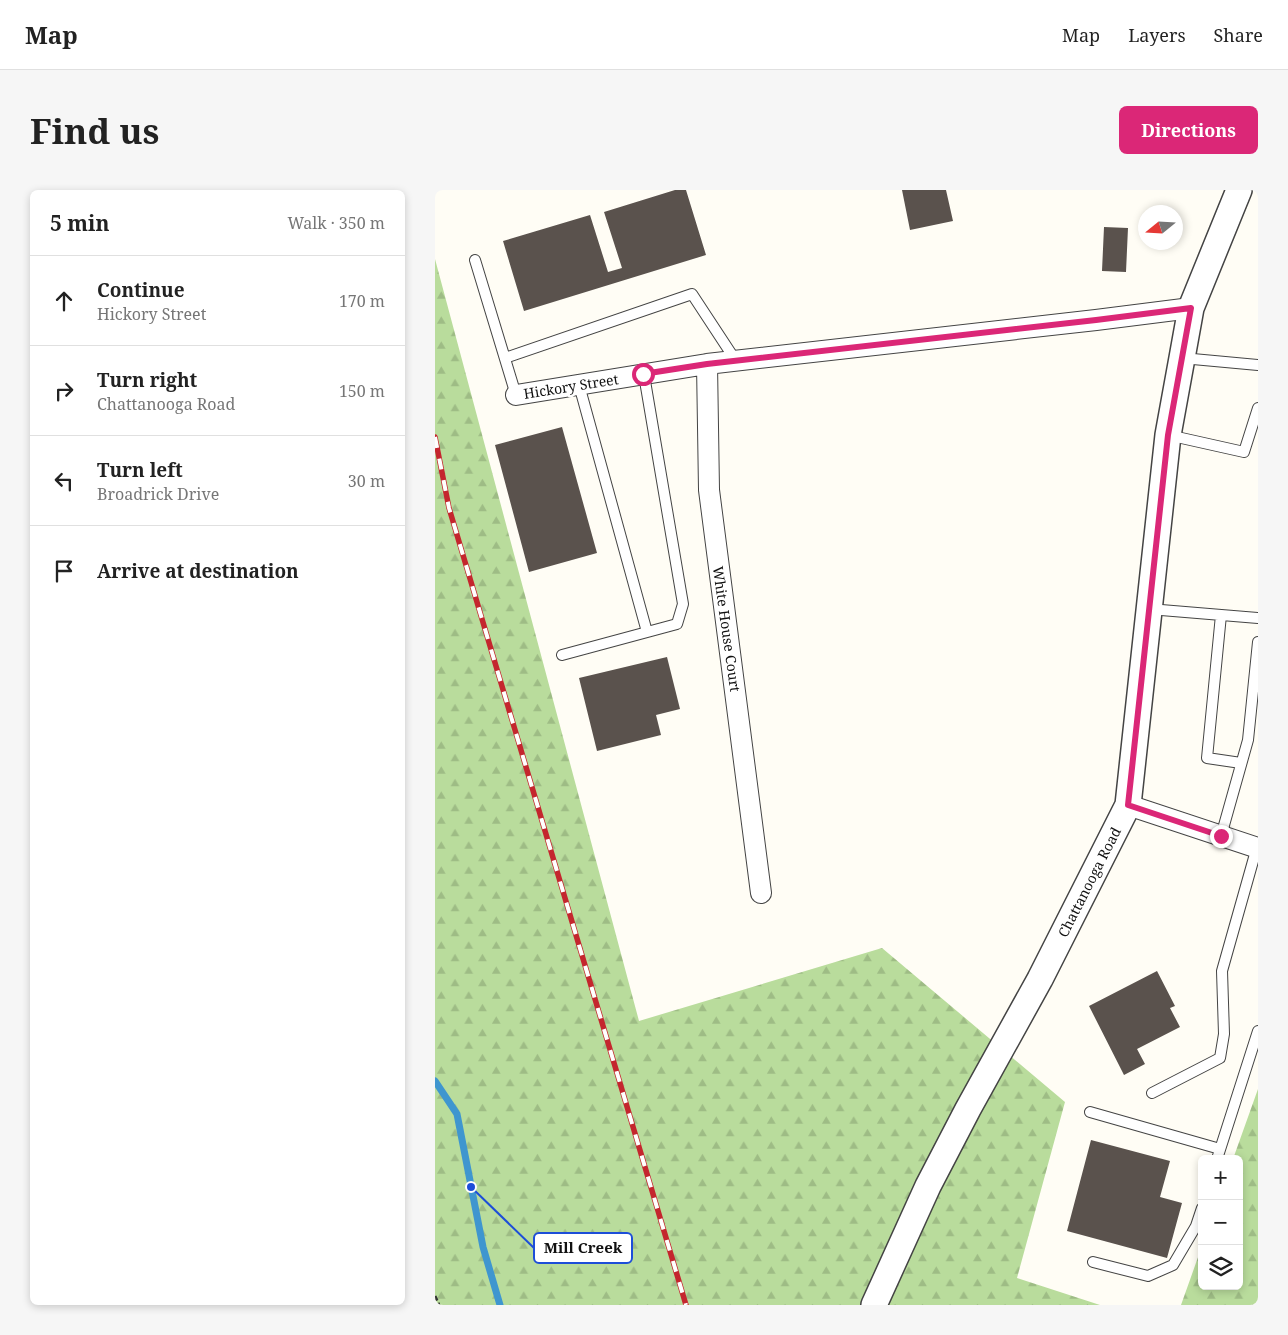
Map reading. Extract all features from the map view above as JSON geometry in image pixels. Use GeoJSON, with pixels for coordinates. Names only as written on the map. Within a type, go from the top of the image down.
{"type":"FeatureCollection","features":[{"type":"Feature","properties":{"kind":"street","name":"Chattanooga Road"},"geometry":{"type":"LineString","coordinates":[[874,1305],[928,1186],[1040,979],[1128,805],[1168,435],[1191,308],[1239,190]]}},
{"type":"Feature","properties":{"kind":"street","name":"Hickory Street"},"geometry":{"type":"LineString","coordinates":[[516,395],[707,364],[1191,308]]}},
{"type":"Feature","properties":{"kind":"street","name":"White House Court"},"geometry":{"type":"LineString","coordinates":[[707,364],[709,490],[761,893]]}},
{"type":"Feature","properties":{"kind":"street"},"geometry":{"type":"LineString","coordinates":[[1128,805],[1257,848]]}},
{"type":"Feature","properties":{"kind":"lane"},"geometry":{"type":"LineString","coordinates":[[475,260],[516,395]]}},
{"type":"Feature","properties":{"kind":"lane"},"geometry":{"type":"LineString","coordinates":[[505,358],[692,294],[736,361]]}},
{"type":"Feature","properties":{"kind":"lane"},"geometry":{"type":"LineString","coordinates":[[1182,358],[1258,365]]}},
{"type":"Feature","properties":{"kind":"lane"},"geometry":{"type":"LineString","coordinates":[[562,655],[677,624],[683,604],[643,374]]}},
{"type":"Feature","properties":{"kind":"lane"},"geometry":{"type":"LineString","coordinates":[[579,385],[647,632]]}},
{"type":"Feature","properties":{"kind":"lane"},"geometry":{"type":"LineString","coordinates":[[1168,435],[1245,452],[1258,408]]}},
{"type":"Feature","properties":{"kind":"lane"},"geometry":{"type":"LineString","coordinates":[[1149,609],[1258,618]]}},
{"type":"Feature","properties":{"kind":"lane"},"geometry":{"type":"LineString","coordinates":[[1221,615],[1207,758],[1241,763]]}},
{"type":"Feature","properties":{"kind":"lane"},"geometry":{"type":"LineString","coordinates":[[1221,836],[1248,740],[1258,642]]}},
{"type":"Feature","properties":{"kind":"lane"},"geometry":{"type":"LineString","coordinates":[[1153,1093],[1219,1058],[1224,1034],[1222,971],[1257,848]]}},
{"type":"Feature","properties":{"kind":"lane"},"geometry":{"type":"LineString","coordinates":[[1089,1112],[1219,1154],[1258,1031]]}},
{"type":"Feature","properties":{"kind":"lane"},"geometry":{"type":"LineString","coordinates":[[1093,1262],[1148,1276],[1173,1265],[1198,1220]]}},
{"type":"Feature","properties":{"kind":"path"},"geometry":{"type":"LineString","coordinates":[[435,1296],[439,1305]]}},
{"type":"Feature","properties":{"kind":"green space"},"geometry":{"type":"Polygon","coordinates":[[[435,259],[639,1021],[882,948],[1065,1102],[1017,1278],[1100,1305],[435,1305],[435,259]]]}},
{"type":"Feature","properties":{"kind":"green space"},"geometry":{"type":"Polygon","coordinates":[[[1258,1089],[1258,1305],[1181,1305],[1198,1257],[1198,1290],[1243,1290],[1243,1155],[1234,1155],[1258,1089]]]}},
{"type":"Feature","properties":{"kind":"building"},"geometry":{"type":"Polygon","coordinates":[[[675,190],[686,190],[706,255],[524,311],[503,241],[590,215],[608,272],[622,268],[604,212],[675,190]]]}},
{"type":"Feature","properties":{"kind":"building"},"geometry":{"type":"Polygon","coordinates":[[[902,190],[946,190],[953,221],[910,230],[902,190]]]}},
{"type":"Feature","properties":{"kind":"building"},"geometry":{"type":"Polygon","coordinates":[[[1104,227],[1128,228],[1126,272],[1102,271],[1104,227]]]}},
{"type":"Feature","properties":{"kind":"building"},"geometry":{"type":"Polygon","coordinates":[[[562,427],[597,553],[529,572],[495,445],[562,427]]]}},
{"type":"Feature","properties":{"kind":"building"},"geometry":{"type":"Polygon","coordinates":[[[667,657],[680,709],[656,715],[661,735],[597,751],[579,678],[667,657]]]}},
{"type":"Feature","properties":{"kind":"building"},"geometry":{"type":"Polygon","coordinates":[[[1157,971],[1175,1006],[1170,1008],[1180,1027],[1137,1049],[1145,1064],[1124,1075],[1089,1006],[1157,971]]]}},
{"type":"Feature","properties":{"kind":"building"},"geometry":{"type":"Polygon","coordinates":[[[1091,1140],[1170,1161],[1160,1197],[1182,1203],[1167,1258],[1067,1231],[1091,1140]]]}},
{"type":"Feature","properties":{"kind":"waterway"},"geometry":{"type":"LineString","coordinates":[[435,1081],[457,1114],[483,1247],[500,1305]]}},
{"type":"Feature","properties":{"kind":"railway"},"geometry":{"type":"LineString","coordinates":[[435,437],[449,508],[686,1305]]}},
{"type":"Feature","properties":{"kind":"place","name":"Mill Creek"},"geometry":{"type":"Point","coordinates":[471,1187]}},
{"type":"Feature","properties":{"kind":"route"},"geometry":{"type":"LineString","coordinates":[[643,374],[707,364],[1191,308],[1168,435],[1128,805],[1221,836]]}}]}
